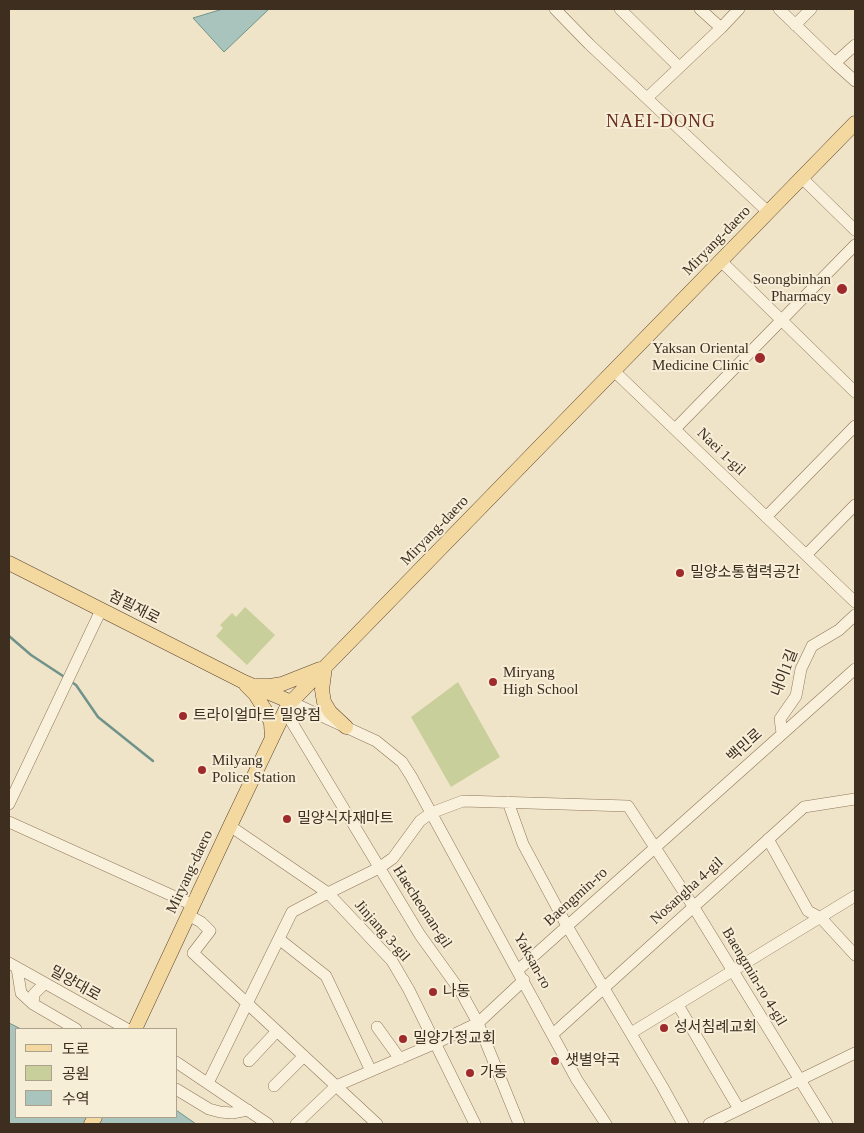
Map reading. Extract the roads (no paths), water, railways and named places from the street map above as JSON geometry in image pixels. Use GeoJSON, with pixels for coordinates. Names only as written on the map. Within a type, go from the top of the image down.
{"type":"FeatureCollection","features":[{"type":"Feature","properties":{"kind":"main road","name":"Miryang-daero"},"geometry":{"type":"LineString","coordinates":[[135,1028],[288,707],[855,123]]}},
{"type":"Feature","properties":{"kind":"main road","name":"점필재로"},"geometry":{"type":"LineString","coordinates":[[9,563],[248,684],[288,707]]}},
{"type":"Feature","properties":{"kind":"main road","name":"점필재로"},"geometry":{"type":"LineString","coordinates":[[248,684],[270,686],[282,684],[325,667]]}},
{"type":"Feature","properties":{"kind":"main road","name":"Yaksan-ro"},"geometry":{"type":"LineString","coordinates":[[325,667],[322,690],[324,702],[330,712],[346,728]]}},
{"type":"Feature","properties":{"kind":"main road","name":"점필재로"},"geometry":{"type":"LineString","coordinates":[[248,684],[267,713],[271,723],[272,738]]}},
{"type":"Feature","properties":{"kind":"street"},"geometry":{"type":"LineString","coordinates":[[557,9],[589,44],[768,212]]}},
{"type":"Feature","properties":{"kind":"street"},"geometry":{"type":"LineString","coordinates":[[620,9],[680,67]]}},
{"type":"Feature","properties":{"kind":"street"},"geometry":{"type":"LineString","coordinates":[[700,9],[721,28]]}},
{"type":"Feature","properties":{"kind":"street"},"geometry":{"type":"LineString","coordinates":[[646,98],[739,9]]}},
{"type":"Feature","properties":{"kind":"street"},"geometry":{"type":"LineString","coordinates":[[779,9],[855,81]]}},
{"type":"Feature","properties":{"kind":"street"},"geometry":{"type":"LineString","coordinates":[[795,25],[811,9]]}},
{"type":"Feature","properties":{"kind":"street"},"geometry":{"type":"LineString","coordinates":[[835,64],[855,44]]}},
{"type":"Feature","properties":{"kind":"street"},"geometry":{"type":"LineString","coordinates":[[802,178],[855,230]]}},
{"type":"Feature","properties":{"kind":"street"},"geometry":{"type":"LineString","coordinates":[[675,429],[855,245]]}},
{"type":"Feature","properties":{"kind":"street"},"geometry":{"type":"LineString","coordinates":[[721,261],[855,392]]}},
{"type":"Feature","properties":{"kind":"street","name":"Naei 1-gil"},"geometry":{"type":"LineString","coordinates":[[614,371],[806,556]]}},
{"type":"Feature","properties":{"kind":"street"},"geometry":{"type":"LineString","coordinates":[[766,517],[855,426]]}},
{"type":"Feature","properties":{"kind":"street"},"geometry":{"type":"LineString","coordinates":[[855,505],[806,556],[855,602]]}},
{"type":"Feature","properties":{"kind":"street"},"geometry":{"type":"LineString","coordinates":[[9,804],[101,610]]}},
{"type":"Feature","properties":{"kind":"street","name":"내이1길"},"geometry":{"type":"LineString","coordinates":[[782,733],[780,719],[796,696],[801,669],[812,646],[839,630],[855,616]]}},
{"type":"Feature","properties":{"kind":"street","name":"백민로"},"geometry":{"type":"LineString","coordinates":[[655,846],[855,669]]}},
{"type":"Feature","properties":{"kind":"street","name":"Yaksan-ro"},"geometry":{"type":"LineString","coordinates":[[288,707],[376,741],[402,762],[412,776],[577,1080],[603,1123]]}},
{"type":"Feature","properties":{"kind":"street","name":"Haecheonan-gil"},"geometry":{"type":"LineString","coordinates":[[288,707],[379,868],[420,935],[461,992],[478,1023],[519,1124]]}},
{"type":"Feature","properties":{"kind":"street","name":"Nosangha 4-gil"},"geometry":{"type":"LineString","coordinates":[[553,1034],[804,807],[855,799]]}},
{"type":"Feature","properties":{"kind":"street"},"geometry":{"type":"LineString","coordinates":[[208,1083],[292,912],[328,892],[379,868],[393,858],[420,821],[431,813],[463,801],[508,802],[524,844],[567,926],[631,1033],[682,1124]]}},
{"type":"Feature","properties":{"kind":"street","name":"Baengmin-ro 4-gil"},"geometry":{"type":"LineString","coordinates":[[508,802],[628,806],[693,906],[827,1124]]}},
{"type":"Feature","properties":{"kind":"street"},"geometry":{"type":"LineString","coordinates":[[9,822],[190,910],[210,931],[193,953],[377,1124]]}},
{"type":"Feature","properties":{"kind":"street","name":"Jinjang 3-gil"},"geometry":{"type":"LineString","coordinates":[[230,826],[328,892],[392,961],[410,990],[475,1124]]}},
{"type":"Feature","properties":{"kind":"street"},"geometry":{"type":"LineString","coordinates":[[768,838],[808,911],[821,918],[855,955]]}},
{"type":"Feature","properties":{"kind":"street","name":"Baengmin-ro"},"geometry":{"type":"LineString","coordinates":[[518,970],[655,846]]}},
{"type":"Feature","properties":{"kind":"street"},"geometry":{"type":"LineString","coordinates":[[631,1033],[855,896]]}},
{"type":"Feature","properties":{"kind":"street"},"geometry":{"type":"LineString","coordinates":[[279,939],[326,976],[371,1071]]}},
{"type":"Feature","properties":{"kind":"street"},"geometry":{"type":"LineString","coordinates":[[13,966],[21,993],[33,1004],[74,1028]]}},
{"type":"Feature","properties":{"kind":"street","name":"밀양대로"},"geometry":{"type":"LineString","coordinates":[[13,966],[125,1028]]}},
{"type":"Feature","properties":{"kind":"street"},"geometry":{"type":"LineString","coordinates":[[296,1124],[336,1086],[436,1044],[478,1023],[524,980]]}},
{"type":"Feature","properties":{"kind":"street"},"geometry":{"type":"LineString","coordinates":[[33,1004],[34,994],[44,984]]}},
{"type":"Feature","properties":{"kind":"street"},"geometry":{"type":"LineString","coordinates":[[678,1005],[739,1109]]}},
{"type":"Feature","properties":{"kind":"street"},"geometry":{"type":"LineString","coordinates":[[378,1028],[400,1059]]}},
{"type":"Feature","properties":{"kind":"street"},"geometry":{"type":"LineString","coordinates":[[249,1061],[278,1031]]}},
{"type":"Feature","properties":{"kind":"street"},"geometry":{"type":"LineString","coordinates":[[709,1124],[855,1053]]}},
{"type":"Feature","properties":{"kind":"street"},"geometry":{"type":"LineString","coordinates":[[274,1086],[304,1056]]}},
{"type":"Feature","properties":{"kind":"street"},"geometry":{"type":"LineString","coordinates":[[178,1063],[268,1124]]}},
{"type":"Feature","properties":{"kind":"street"},"geometry":{"type":"LineString","coordinates":[[178,1090],[209,1109],[232,1113],[248,1110]]}},
{"type":"Feature","properties":{"kind":"street"},"geometry":{"type":"LineString","coordinates":[[209,1109],[219,1102],[221,1092]]}},
{"type":"Feature","properties":{"kind":"street"},"geometry":{"type":"LineString","coordinates":[[305,1115],[313,1124]]}},
{"type":"Feature","properties":{"kind":"water"},"geometry":{"type":"Polygon","coordinates":[[[223,9],[269,9],[224,52],[193,18],[223,9]]]}},
{"type":"Feature","properties":{"kind":"water"},"geometry":{"type":"Polygon","coordinates":[[[9,1023],[19,1028],[15,1028],[15,1118],[178,1118],[178,1111],[196,1124],[9,1124],[9,1023]]]}},
{"type":"Feature","properties":{"kind":"waterway"},"geometry":{"type":"LineString","coordinates":[[9,636],[31,655],[66,678]]}},
{"type":"Feature","properties":{"kind":"waterway"},"geometry":{"type":"LineString","coordinates":[[70,681],[76,685],[98,717],[153,761]]}},
{"type":"Feature","properties":{"kind":"place","name":"Seongbinhan Pharmacy"},"geometry":{"type":"Point","coordinates":[842,289]}},
{"type":"Feature","properties":{"kind":"place","name":"Yaksan Oriental Medicine Clinic"},"geometry":{"type":"Point","coordinates":[760,358]}},
{"type":"Feature","properties":{"kind":"place","name":"밀양소통협력공간"},"geometry":{"type":"Point","coordinates":[680,573]}},
{"type":"Feature","properties":{"kind":"place","name":"Miryang High School"},"geometry":{"type":"Point","coordinates":[493,682]}},
{"type":"Feature","properties":{"kind":"place","name":"트라이얼마트 밀양점"},"geometry":{"type":"Point","coordinates":[183,716]}},
{"type":"Feature","properties":{"kind":"place","name":"Milyang Police Station"},"geometry":{"type":"Point","coordinates":[202,770]}},
{"type":"Feature","properties":{"kind":"place","name":"밀양식자재마트"},"geometry":{"type":"Point","coordinates":[287,819]}},
{"type":"Feature","properties":{"kind":"place","name":"나동"},"geometry":{"type":"Point","coordinates":[433,992]}},
{"type":"Feature","properties":{"kind":"place","name":"성서침례교회"},"geometry":{"type":"Point","coordinates":[664,1028]}},
{"type":"Feature","properties":{"kind":"place","name":"밀양가정교회"},"geometry":{"type":"Point","coordinates":[403,1039]}},
{"type":"Feature","properties":{"kind":"place","name":"샛별약국"},"geometry":{"type":"Point","coordinates":[555,1061]}},
{"type":"Feature","properties":{"kind":"place","name":"가동"},"geometry":{"type":"Point","coordinates":[470,1073]}},
{"type":"Feature","properties":{"kind":"district","name":"NAEI-DONG"},"geometry":{"type":"Point","coordinates":[661,122]}}]}
